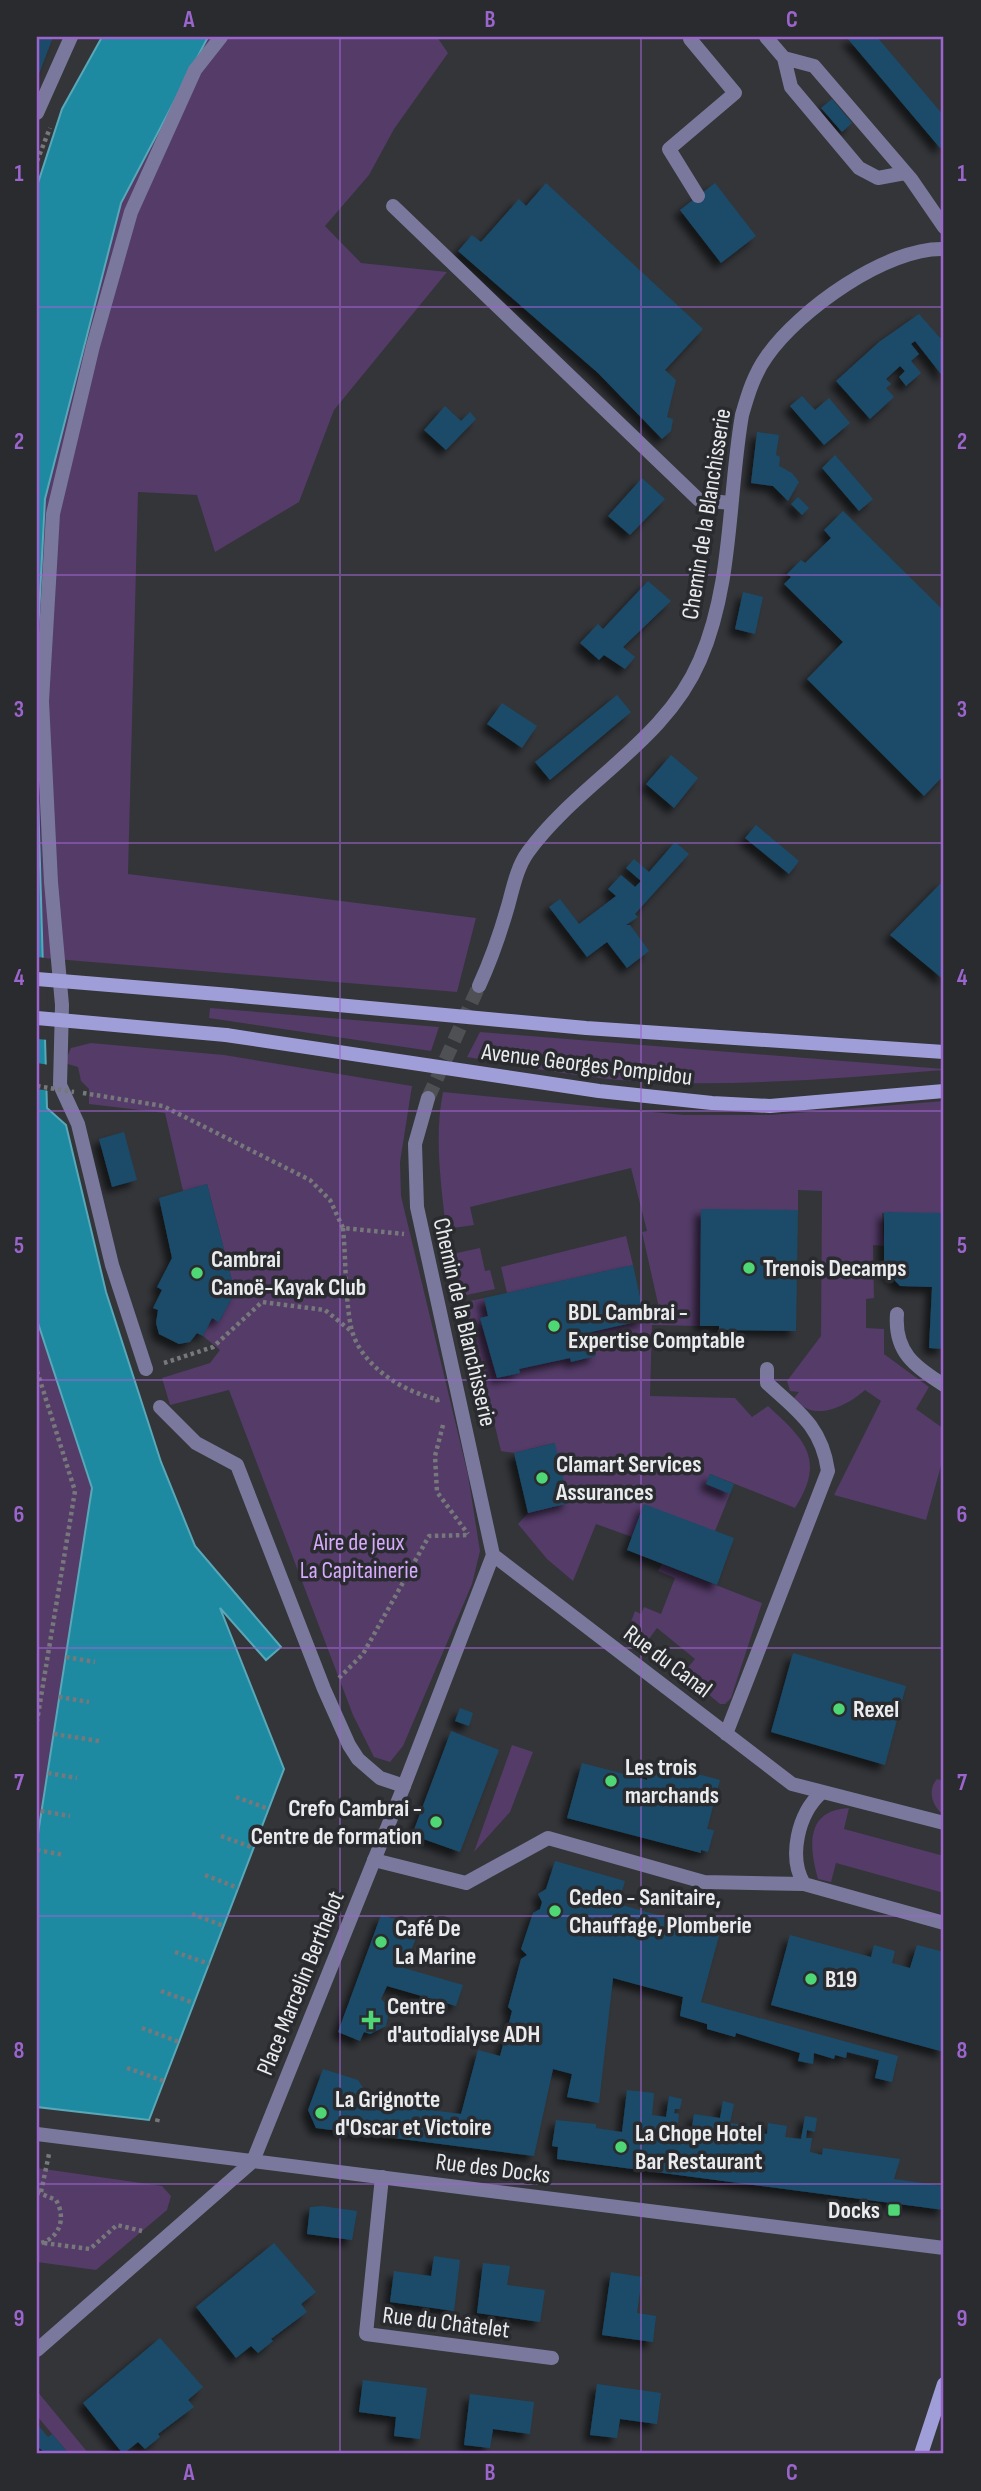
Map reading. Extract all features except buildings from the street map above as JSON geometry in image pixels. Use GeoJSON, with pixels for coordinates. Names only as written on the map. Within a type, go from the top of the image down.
{"type":"FeatureCollection","features":[{"type":"Feature","properties":{"kind":"main road","name":"Avenue Georges Pompidou"},"geometry":{"type":"LineString","coordinates":[[37,979],[586,1028],[944,1052]]}},
{"type":"Feature","properties":{"kind":"main road","name":"Avenue Georges Pompidou"},"geometry":{"type":"LineString","coordinates":[[37,1018],[226,1035],[600,1091],[712,1103],[770,1106],[944,1091]]}},
{"type":"Feature","properties":{"kind":"main road"},"geometry":{"type":"LineString","coordinates":[[921,2454],[944,2384]]}},
{"type":"Feature","properties":{"kind":"street"},"geometry":{"type":"LineString","coordinates":[[37,113],[71,37]]}},
{"type":"Feature","properties":{"kind":"street"},"geometry":{"type":"LineString","coordinates":[[146,1369],[112,1265],[78,1125],[60,1085],[62,1005],[51,882],[43,687],[53,513],[93,346],[131,212],[195,70],[221,37]]}},
{"type":"Feature","properties":{"kind":"street"},"geometry":{"type":"LineString","coordinates":[[692,37],[690,38],[735,93],[669,149],[698,196]]}},
{"type":"Feature","properties":{"kind":"street"},"geometry":{"type":"LineString","coordinates":[[766,37],[784,58],[790,87],[859,168],[878,178],[905,173]]}},
{"type":"Feature","properties":{"kind":"street"},"geometry":{"type":"LineString","coordinates":[[784,58],[814,66],[905,173],[944,227]]}},
{"type":"Feature","properties":{"kind":"street"},"geometry":{"type":"LineString","coordinates":[[393,206],[699,500],[731,503]]}},
{"type":"Feature","properties":{"kind":"street","name":"Chemin de la Blanchisserie"},"geometry":{"type":"LineString","coordinates":[[479,986],[493,954],[523,858],[550,825],[667,715],[693,676],[717,610],[745,404],[757,371],[776,344],[806,313],[874,270],[915,251],[944,249]]}},
{"type":"Feature","properties":{"kind":"street","name":"Chemin de la Blanchisserie"},"geometry":{"type":"LineString","coordinates":[[428,1098],[415,1156],[417,1207],[493,1555]]}},
{"type":"Feature","properties":{"kind":"street"},"geometry":{"type":"LineString","coordinates":[[897,1314],[901,1348],[914,1366],[944,1385]]}},
{"type":"Feature","properties":{"kind":"street"},"geometry":{"type":"LineString","coordinates":[[726,1734],[828,1471],[826,1454],[814,1426],[767,1382],[767,1369]]}},
{"type":"Feature","properties":{"kind":"street"},"geometry":{"type":"LineString","coordinates":[[160,1407],[195,1443],[237,1465],[324,1689],[358,1759],[380,1778],[404,1786]]}},
{"type":"Feature","properties":{"kind":"street","name":"Rue du Canal"},"geometry":{"type":"LineString","coordinates":[[493,1555],[792,1784],[944,1823]]}},
{"type":"Feature","properties":{"kind":"street","name":"Place Marcelin Berthelot"},"geometry":{"type":"LineString","coordinates":[[37,2350],[253,2161],[404,1786],[493,1555]]}},
{"type":"Feature","properties":{"kind":"street"},"geometry":{"type":"LineString","coordinates":[[804,1884],[795,1864],[795,1850],[804,1818],[821,1793]]}},
{"type":"Feature","properties":{"kind":"street"},"geometry":{"type":"LineString","coordinates":[[374,1860],[466,1883],[548,1838],[705,1882],[804,1884],[944,1923]]}},
{"type":"Feature","properties":{"kind":"street","name":"Rue des Docks"},"geometry":{"type":"LineString","coordinates":[[37,2134],[944,2248]]}},
{"type":"Feature","properties":{"kind":"street","name":"Rue du Châtelet"},"geometry":{"type":"LineString","coordinates":[[382,2177],[366,2334],[552,2358]]}},
{"type":"Feature","properties":{"kind":"path"},"geometry":{"type":"LineString","coordinates":[[37,1086],[163,1106],[310,1180],[330,1200],[343,1228],[352,1332]]}},
{"type":"Feature","properties":{"kind":"path"},"geometry":{"type":"LineString","coordinates":[[343,1228],[422,1235]]}},
{"type":"Feature","properties":{"kind":"path"},"geometry":{"type":"LineString","coordinates":[[146,1369],[213,1347],[262,1302],[325,1310],[352,1332],[371,1362],[396,1384],[437,1399],[443,1426],[435,1456],[437,1492],[468,1535]]}},
{"type":"Feature","properties":{"kind":"path"},"geometry":{"type":"LineString","coordinates":[[37,1371],[75,1491],[37,1721]]}},
{"type":"Feature","properties":{"kind":"path"},"geometry":{"type":"LineString","coordinates":[[324,1689],[363,1654],[429,1536],[489,1533]]}},
{"type":"Feature","properties":{"kind":"path"},"geometry":{"type":"LineString","coordinates":[[66,1657],[95,1662]]}},
{"type":"Feature","properties":{"kind":"path"},"geometry":{"type":"LineString","coordinates":[[60,1697],[89,1702]]}},
{"type":"Feature","properties":{"kind":"path"},"geometry":{"type":"LineString","coordinates":[[54,1734],[99,1741]]}},
{"type":"Feature","properties":{"kind":"path"},"geometry":{"type":"LineString","coordinates":[[48,1773],[77,1778]]}},
{"type":"Feature","properties":{"kind":"path"},"geometry":{"type":"LineString","coordinates":[[236,1797],[269,1809]]}},
{"type":"Feature","properties":{"kind":"path"},"geometry":{"type":"LineString","coordinates":[[41,1811],[70,1816]]}},
{"type":"Feature","properties":{"kind":"path"},"geometry":{"type":"LineString","coordinates":[[221,1836],[254,1848]]}},
{"type":"Feature","properties":{"kind":"path"},"geometry":{"type":"LineString","coordinates":[[37,1850],[64,1855]]}},
{"type":"Feature","properties":{"kind":"path"},"geometry":{"type":"LineString","coordinates":[[205,1875],[238,1888]]}},
{"type":"Feature","properties":{"kind":"path"},"geometry":{"type":"LineString","coordinates":[[192,1914],[224,1926]]}},
{"type":"Feature","properties":{"kind":"path"},"geometry":{"type":"LineString","coordinates":[[176,1952],[209,1964]]}},
{"type":"Feature","properties":{"kind":"path"},"geometry":{"type":"LineString","coordinates":[[161,1991],[194,2003]]}},
{"type":"Feature","properties":{"kind":"path"},"geometry":{"type":"LineString","coordinates":[[142,2028],[179,2042]]}},
{"type":"Feature","properties":{"kind":"path"},"geometry":{"type":"LineString","coordinates":[[127,2068],[164,2081]]}},
{"type":"Feature","properties":{"kind":"path"},"geometry":{"type":"LineString","coordinates":[[44,2243],[57,2232],[62,2216],[55,2200],[39,2192],[53,2136]]}},
{"type":"Feature","properties":{"kind":"path"},"geometry":{"type":"LineString","coordinates":[[37,2244],[90,2249],[117,2225],[166,2237]]}},
{"type":"Feature","properties":{"kind":"green space"},"geometry":{"type":"Polygon","coordinates":[[[208,37],[437,37],[448,53],[394,129],[369,175],[325,226],[361,263],[447,272],[334,410],[299,502],[215,552],[197,495],[138,492],[128,874],[476,918],[457,992],[43,958],[37,652],[45,499],[121,203],[208,37]]]}},
{"type":"Feature","properties":{"kind":"green space"},"geometry":{"type":"Polygon","coordinates":[[[210,1008],[439,1027],[431,1051],[209,1018],[210,1008]]]}},
{"type":"Feature","properties":{"kind":"green space"},"geometry":{"type":"Polygon","coordinates":[[[480,1032],[944,1070],[741,1083],[621,1080],[467,1057],[480,1032]]]}},
{"type":"Feature","properties":{"kind":"green space","name":"Aire de jeux La Capitainerie"},"geometry":{"type":"Polygon","coordinates":[[[91,1043],[224,1055],[412,1086],[400,1162],[401,1196],[468,1475],[480,1551],[472,1584],[403,1746],[390,1762],[374,1757],[353,1715],[229,1390],[170,1405],[162,1378],[210,1363],[220,1350],[203,1336],[212,1318],[219,1322],[235,1292],[207,1184],[183,1191],[165,1113],[89,1104],[89,1089],[81,1081],[78,1067],[64,1063],[71,1048],[91,1043]]]}},
{"type":"Feature","properties":{"kind":"green space"},"geometry":{"type":"Polygon","coordinates":[[[443,1092],[684,1115],[770,1115],[944,1101],[944,1213],[882,1213],[884,1246],[873,1245],[874,1298],[866,1299],[866,1328],[884,1329],[884,1354],[929,1387],[916,1409],[944,1429],[944,1455],[926,1520],[834,1495],[881,1401],[865,1390],[849,1402],[820,1411],[802,1406],[794,1398],[799,1392],[790,1391],[787,1381],[821,1336],[822,1191],[798,1190],[798,1210],[701,1210],[700,1326],[652,1325],[650,1396],[735,1398],[752,1417],[768,1406],[792,1429],[807,1451],[809,1476],[795,1508],[710,1474],[706,1484],[730,1494],[715,1531],[632,1537],[596,1524],[573,1581],[547,1559],[518,1524],[528,1513],[554,1443],[514,1453],[501,1451],[465,1302],[484,1298],[488,1316],[480,1318],[497,1378],[519,1373],[519,1369],[570,1358],[571,1362],[596,1356],[591,1332],[661,1317],[642,1232],[647,1231],[631,1168],[470,1207],[474,1225],[446,1229],[439,1143],[443,1092]]]}},
{"type":"Feature","properties":{"kind":"green space"},"geometry":{"type":"Polygon","coordinates":[[[626,1236],[633,1265],[507,1293],[501,1267],[626,1236]]]}},
{"type":"Feature","properties":{"kind":"green space"},"geometry":{"type":"Polygon","coordinates":[[[480,1248],[485,1271],[490,1270],[495,1289],[462,1296],[452,1254],[480,1248]]]}},
{"type":"Feature","properties":{"kind":"green space"},"geometry":{"type":"Polygon","coordinates":[[[37,1320],[92,1488],[37,1840],[37,1320]]]}},
{"type":"Feature","properties":{"kind":"green space"},"geometry":{"type":"Polygon","coordinates":[[[662,1564],[762,1603],[731,1698],[725,1704],[720,1704],[683,1673],[695,1659],[657,1628],[646,1643],[628,1630],[635,1611],[641,1614],[644,1607],[661,1614],[675,1578],[658,1571],[662,1564]]]}},
{"type":"Feature","properties":{"kind":"green space"},"geometry":{"type":"Polygon","coordinates":[[[512,1745],[533,1752],[510,1812],[474,1852],[512,1745]]]}},
{"type":"Feature","properties":{"kind":"green space"},"geometry":{"type":"Polygon","coordinates":[[[937,1779],[944,1781],[944,1815],[936,1808],[932,1798],[932,1788],[937,1779]]]}},
{"type":"Feature","properties":{"kind":"green space"},"geometry":{"type":"Polygon","coordinates":[[[849,1808],[844,1829],[944,1856],[944,1893],[836,1863],[831,1882],[818,1879],[812,1843],[817,1823],[824,1815],[849,1808]]]}},
{"type":"Feature","properties":{"kind":"green space"},"geometry":{"type":"Polygon","coordinates":[[[37,2168],[162,2186],[171,2196],[167,2210],[96,2270],[37,2262],[37,2168]]]}},
{"type":"Feature","properties":{"kind":"green space"},"geometry":{"type":"Polygon","coordinates":[[[37,2391],[89,2454],[69,2454],[37,2416],[37,2391]]]}},
{"type":"Feature","properties":{"kind":"water"},"geometry":{"type":"Polygon","coordinates":[[[102,37],[208,37],[121,203],[45,499],[37,652],[37,186],[62,109],[102,37]]]}},
{"type":"Feature","properties":{"kind":"water"},"geometry":{"type":"Polygon","coordinates":[[[37,759],[47,1108],[66,1125],[106,1292],[161,1462],[195,1546],[281,1647],[266,1660],[220,1608],[284,1769],[149,2120],[37,2107],[37,1840],[92,1488],[37,1320],[37,759]]]}},
{"type":"Feature","properties":{"kind":"pier"},"geometry":{"type":"Polygon","coordinates":[[[37,957],[46,958],[49,1040],[37,1039],[37,957]]]}},
{"type":"Feature","properties":{"kind":"pier"},"geometry":{"type":"Polygon","coordinates":[[[37,1063],[49,1065],[50,1091],[37,1089],[37,1063]]]}},
{"type":"Feature","properties":{"kind":"tunnel"},"geometry":{"type":"LineString","coordinates":[[428,1098],[479,986]]}},
{"type":"Feature","properties":{"kind":"place","name":"Trenois Decamps"},"geometry":{"type":"Point","coordinates":[749,1268]}},
{"type":"Feature","properties":{"kind":"place","name":"Cambrai Canoë-Kayak Club"},"geometry":{"type":"Point","coordinates":[197,1273]}},
{"type":"Feature","properties":{"kind":"place","name":"BDL Cambrai - Expertise Comptable"},"geometry":{"type":"Point","coordinates":[554,1326]}},
{"type":"Feature","properties":{"kind":"place","name":"Clamart Services Assurances"},"geometry":{"type":"Point","coordinates":[542,1478]}},
{"type":"Feature","properties":{"kind":"place","name":"Rexel"},"geometry":{"type":"Point","coordinates":[839,1709]}},
{"type":"Feature","properties":{"kind":"place","name":"Les trois marchands"},"geometry":{"type":"Point","coordinates":[611,1781]}},
{"type":"Feature","properties":{"kind":"place","name":"Crefo Cambrai - Centre de formation"},"geometry":{"type":"Point","coordinates":[436,1822]}},
{"type":"Feature","properties":{"kind":"place","name":"Cedeo - Sanitaire, Chauffage, Plomberie"},"geometry":{"type":"Point","coordinates":[555,1911]}},
{"type":"Feature","properties":{"kind":"place","name":"Café De La Marine"},"geometry":{"type":"Point","coordinates":[381,1942]}},
{"type":"Feature","properties":{"kind":"place","name":"B19"},"geometry":{"type":"Point","coordinates":[811,1979]}},
{"type":"Feature","properties":{"kind":"place","name":"Centre d'autodialyse ADH"},"geometry":{"type":"Point","coordinates":[371,2020]}},
{"type":"Feature","properties":{"kind":"place","name":"La Grignotte d'Oscar et Victoire"},"geometry":{"type":"Point","coordinates":[321,2113]}},
{"type":"Feature","properties":{"kind":"place","name":"La Chope Hotel Bar Restaurant"},"geometry":{"type":"Point","coordinates":[621,2147]}},
{"type":"Feature","properties":{"kind":"place","name":"Docks"},"geometry":{"type":"Point","coordinates":[894,2210]}}]}
